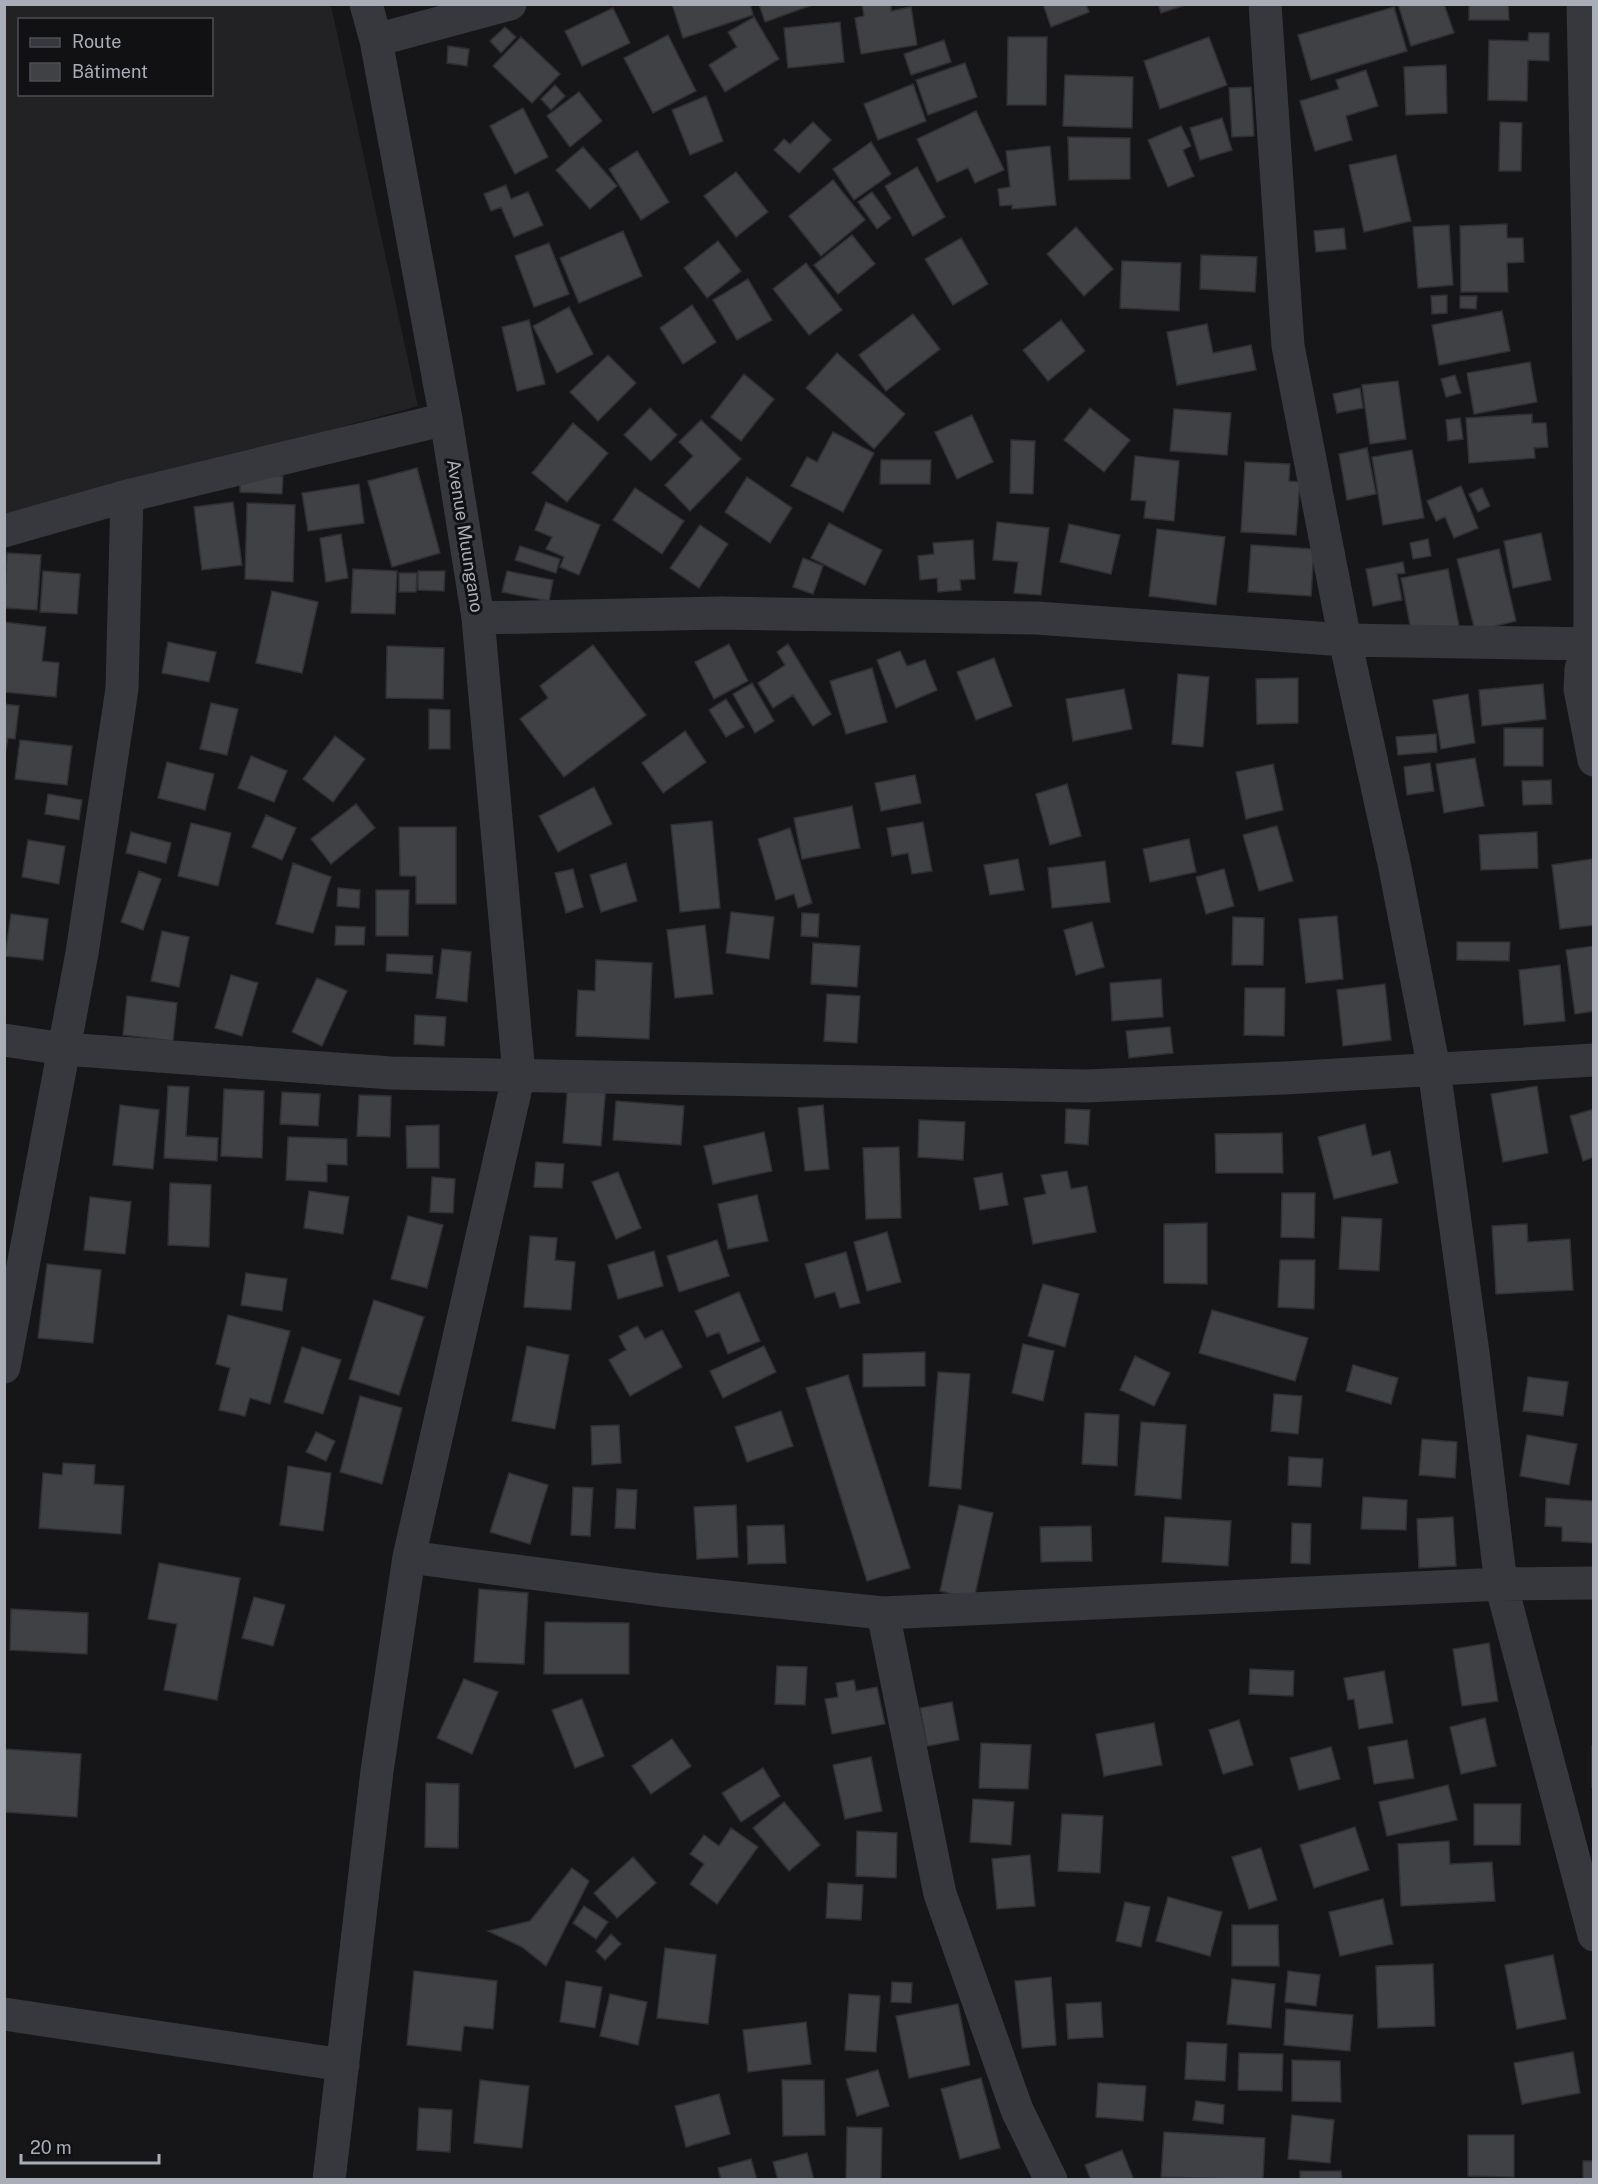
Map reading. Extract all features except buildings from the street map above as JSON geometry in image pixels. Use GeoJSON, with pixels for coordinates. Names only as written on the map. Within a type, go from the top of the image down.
{"type":"FeatureCollection","features":[{"type":"Feature","properties":{"kind":"street","name":"Avenue Muungano"},"geometry":{"type":"LineString","coordinates":[[329,2180],[377,1772],[409,1557],[519,1074],[478,618],[446,419],[376,40],[366,4]]}},
{"type":"Feature","properties":{"kind":"street"},"geometry":{"type":"LineString","coordinates":[[376,40],[510,4]]}},
{"type":"Feature","properties":{"kind":"street"},"geometry":{"type":"LineString","coordinates":[[1264,4],[1287,346],[1345,640],[1395,868],[1434,1069],[1501,1584],[1593,1935]]}},
{"type":"Feature","properties":{"kind":"street"},"geometry":{"type":"LineString","coordinates":[[1583,4],[1592,644],[1581,669],[1580,689],[1593,760]]}},
{"type":"Feature","properties":{"kind":"street"},"geometry":{"type":"LineString","coordinates":[[4,531],[127,496],[446,419]]}},
{"type":"Feature","properties":{"kind":"street"},"geometry":{"type":"LineString","coordinates":[[4,1367],[82,953],[122,689],[127,496]]}},
{"type":"Feature","properties":{"kind":"street"},"geometry":{"type":"LineString","coordinates":[[478,618],[720,613],[1036,618],[1345,640],[1592,644]]}},
{"type":"Feature","properties":{"kind":"street"},"geometry":{"type":"LineString","coordinates":[[4,1040],[63,1049],[392,1073],[1084,1086],[1593,1060]]}},
{"type":"Feature","properties":{"kind":"street"},"geometry":{"type":"LineString","coordinates":[[409,1557],[660,1590],[884,1613],[1501,1584],[1593,1583]]}},
{"type":"Feature","properties":{"kind":"street"},"geometry":{"type":"LineString","coordinates":[[884,1613],[940,1894],[1017,2110],[1051,2180]]}},
{"type":"Feature","properties":{"kind":"street"},"geometry":{"type":"LineString","coordinates":[[4,2014],[343,2065]]}},
{"type":"Feature","properties":{"kind":"shaded area"},"geometry":{"type":"Polygon","coordinates":[[[5,5],[331,5],[418,406],[5,519],[5,5]]]}}]}
